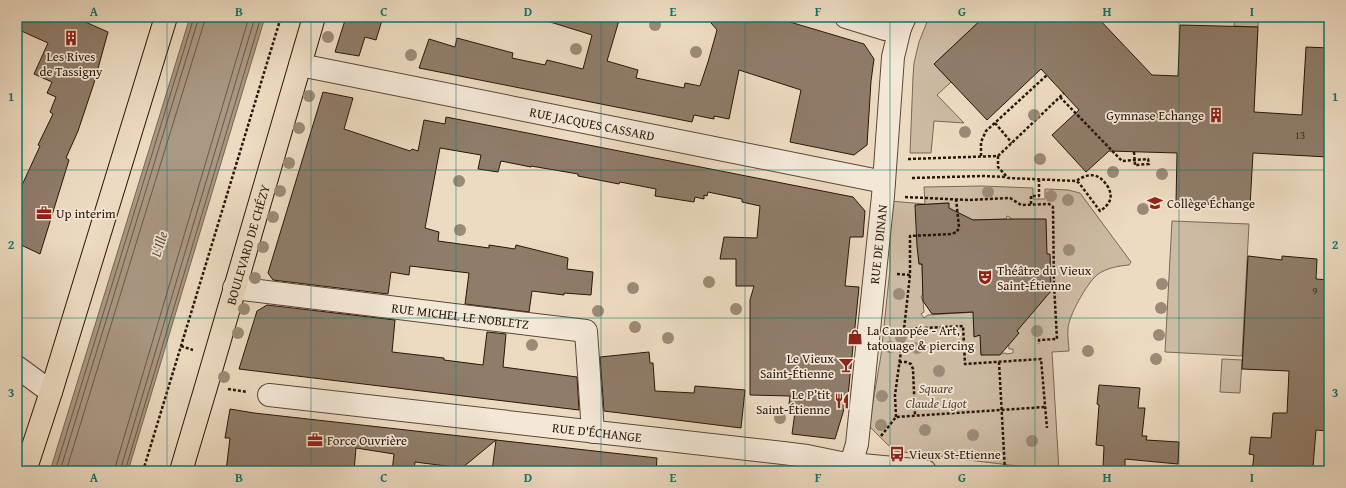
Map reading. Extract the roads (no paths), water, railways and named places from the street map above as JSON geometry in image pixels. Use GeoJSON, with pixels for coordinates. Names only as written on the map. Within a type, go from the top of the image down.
{"type":"FeatureCollection","features":[{"type":"Feature","properties":{"kind":"main road"},"geometry":{"type":"LineString","coordinates":[[26,470],[166,17]]}},
{"type":"Feature","properties":{"kind":"main road","name":"BOULEVARD DE CHÉZY"},"geometry":{"type":"LineString","coordinates":[[181,471],[314,17]]}},
{"type":"Feature","properties":{"kind":"street"},"geometry":{"type":"LineString","coordinates":[[846,17],[885,29],[903,22]]}},
{"type":"Feature","properties":{"kind":"street","name":"RUE DE DINAN"},"geometry":{"type":"LineString","coordinates":[[853,459],[884,182],[893,57],[903,22]]}},
{"type":"Feature","properties":{"kind":"street","name":"RUE JACQUES CASSARD"},"geometry":{"type":"LineString","coordinates":[[300,65],[884,182]]}},
{"type":"Feature","properties":{"kind":"street","name":"RUE MICHEL LE NOBLETZ"},"geometry":{"type":"LineString","coordinates":[[234,288],[586,332],[593,432]]}},
{"type":"Feature","properties":{"kind":"street"},"geometry":{"type":"LineString","coordinates":[[17,367],[51,392]]}},
{"type":"Feature","properties":{"kind":"street","name":"RUE D'ÉCHANGE"},"geometry":{"type":"LineString","coordinates":[[269,395],[783,453],[841,463],[853,459],[925,471]]}},
{"type":"Feature","properties":{"kind":"water","name":"L'Ille"},"geometry":{"type":"Polygon","coordinates":[[[190,17],[265,17],[128,471],[50,471],[190,17]]]}},
{"type":"Feature","properties":{"kind":"place","name":"Les Rives de Tassigny"},"geometry":{"type":"Point","coordinates":[71,38]}},
{"type":"Feature","properties":{"kind":"place","name":"Gymnase Echange"},"geometry":{"type":"Point","coordinates":[1216,115]}},
{"type":"Feature","properties":{"kind":"place","name":"Collège Échange"},"geometry":{"type":"Point","coordinates":[1155,203]}},
{"type":"Feature","properties":{"kind":"place","name":"Up interim"},"geometry":{"type":"Point","coordinates":[44,213]}},
{"type":"Feature","properties":{"kind":"place","name":"Théâtre du Vieux Saint-Étienne"},"geometry":{"type":"Point","coordinates":[985,277]}},
{"type":"Feature","properties":{"kind":"place","name":"La Canopée - Art, tatouage & piercing"},"geometry":{"type":"Point","coordinates":[855,337]}},
{"type":"Feature","properties":{"kind":"place","name":"Le Vieux Saint-Étienne"},"geometry":{"type":"Point","coordinates":[846,365]}},
{"type":"Feature","properties":{"kind":"place","name":"Le P’tit Saint-Étienne"},"geometry":{"type":"Point","coordinates":[842,401]}},
{"type":"Feature","properties":{"kind":"place","name":"Force Ouvrière"},"geometry":{"type":"Point","coordinates":[315,440]}},
{"type":"Feature","properties":{"kind":"place","name":"Vieux St-Etienne"},"geometry":{"type":"Point","coordinates":[897,454]}},
{"type":"Feature","properties":{"kind":"park label","name":"Square Claude Ligot"},"geometry":{"type":"Point","coordinates":[936,396]}}]}
